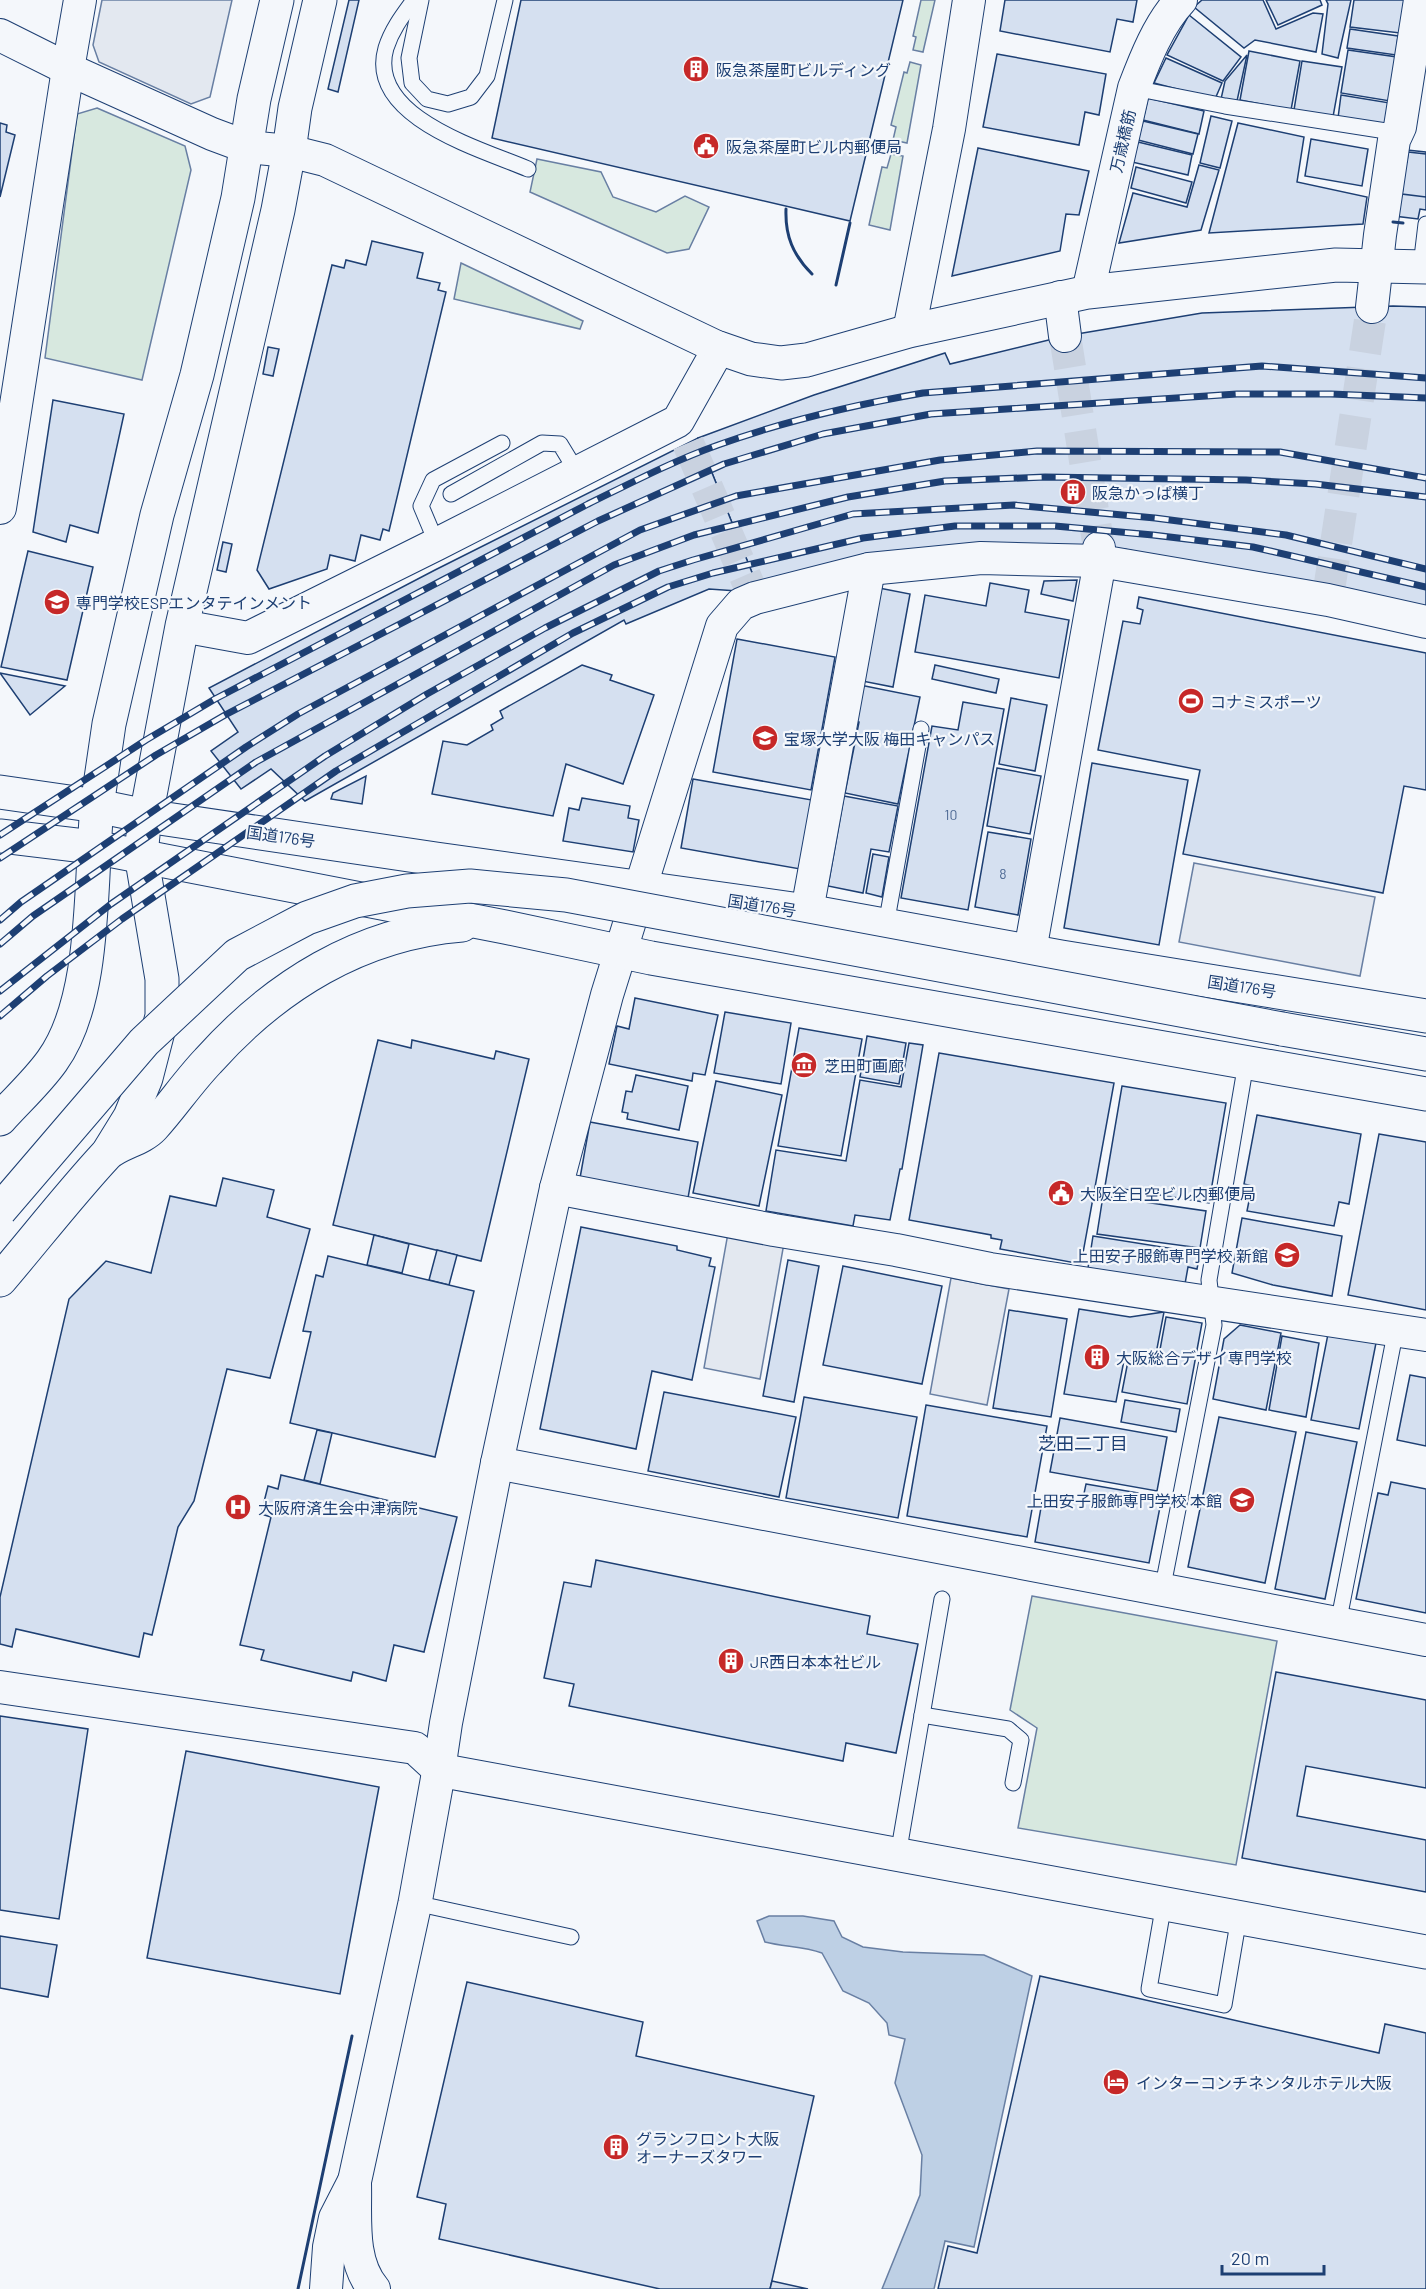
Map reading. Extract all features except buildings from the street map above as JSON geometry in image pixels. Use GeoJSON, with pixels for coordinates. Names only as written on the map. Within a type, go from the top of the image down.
{"type":"FeatureCollection","features":[{"type":"Feature","properties":{"kind":"main road"},"geometry":{"type":"LineString","coordinates":[[0,1119],[52,1060],[74,1020],[82,983],[90,918],[93,847],[105,740],[157,514],[197,375],[238,198],[254,99],[277,0]]}},
{"type":"Feature","properties":{"kind":"main road"},"geometry":{"type":"LineString","coordinates":[[0,1280],[108,1153],[130,1117],[146,1078],[162,1016],[162,979],[141,854],[146,816],[182,626],[289,151],[295,108],[320,0]]}},
{"type":"Feature","properties":{"kind":"main road"},"geometry":{"type":"LineString","coordinates":[[719,348],[751,359],[781,363],[807,360],[909,331],[1074,294],[1336,265],[1423,266]]}},
{"type":"Feature","properties":{"kind":"main road","name":"国道176号"},"geometry":{"type":"LineString","coordinates":[[0,792],[97,806],[146,816],[613,885],[645,877],[807,911],[1030,951],[1426,1016]]}},
{"type":"Feature","properties":{"kind":"main road"},"geometry":{"type":"LineString","coordinates":[[0,837],[141,854],[621,951],[1426,1094]]}},
{"type":"Feature","properties":{"kind":"main road","name":"国道176号"},"geometry":{"type":"LineString","coordinates":[[0,1210],[144,1042],[237,955],[307,918],[355,901],[407,891],[470,886],[566,895],[1426,1054]]}},
{"type":"Feature","properties":{"kind":"main road"},"geometry":{"type":"LineString","coordinates":[[108,1153],[151,1130],[208,1060],[271,1000],[322,966],[349,952],[381,942],[448,926],[484,923]]}},
{"type":"Feature","properties":{"kind":"main road"},"geometry":{"type":"LineString","coordinates":[[355,2179],[416,1902],[439,1770],[1426,1952]]}},
{"type":"Feature","properties":{"kind":"street"},"geometry":{"type":"LineString","coordinates":[[0,508],[9,382],[80,0]]}},
{"type":"Feature","properties":{"kind":"street"},"geometry":{"type":"LineString","coordinates":[[909,331],[949,129],[969,0]]}},
{"type":"Feature","properties":{"kind":"street","name":"万歳橋筋"},"geometry":{"type":"LineString","coordinates":[[1065,336],[1074,294],[1134,88],[1172,10],[1181,0]]}},
{"type":"Feature","properties":{"kind":"street"},"geometry":{"type":"LineString","coordinates":[[1372,307],[1394,140],[1400,127],[1420,0]]}},
{"type":"Feature","properties":{"kind":"street"},"geometry":{"type":"LineString","coordinates":[[0,35],[68,69],[212,134],[247,147],[289,151],[325,160],[719,348],[683,432],[577,472],[248,638],[182,626]]}},
{"type":"Feature","properties":{"kind":"street"},"geometry":{"type":"LineString","coordinates":[[1030,951],[1100,555]]}},
{"type":"Feature","properties":{"kind":"street"},"geometry":{"type":"LineString","coordinates":[[439,1770],[446,1723],[497,1463],[556,1188],[621,951],[722,626],[741,604],[754,595],[868,569],[981,558],[1100,555],[1328,595],[1426,622]]}},
{"type":"Feature","properties":{"kind":"street"},"geometry":{"type":"LineString","coordinates":[[807,911],[868,569]]}},
{"type":"Feature","properties":{"kind":"street"},"geometry":{"type":"LineString","coordinates":[[556,1188],[990,1269],[1411,1332]]}},
{"type":"Feature","properties":{"kind":"street"},"geometry":{"type":"LineString","coordinates":[[497,1463],[1426,1640]]}},
{"type":"Feature","properties":{"kind":"street"},"geometry":{"type":"LineString","coordinates":[[0,1687],[415,1748],[439,1770]]}},
{"type":"Feature","properties":{"kind":"street"},"geometry":{"type":"LineString","coordinates":[[326,2289],[329,2247],[335,2218],[355,2179]]}},
{"type":"Feature","properties":{"kind":"street"},"geometry":{"type":"LineString","coordinates":[[355,2179],[357,2252],[369,2283],[374,2289]]}},
{"type":"Feature","properties":{"kind":"lane"},"geometry":{"type":"LineString","coordinates":[[414,0],[394,27],[385,50],[386,79],[401,106],[428,126],[528,169]]}},
{"type":"Feature","properties":{"kind":"lane"},"geometry":{"type":"LineString","coordinates":[[421,0],[409,58],[412,83],[426,99],[448,104],[471,97],[487,76],[505,0]]}},
{"type":"Feature","properties":{"kind":"lane"},"geometry":{"type":"LineString","coordinates":[[1134,88],[1225,106],[1386,131],[1400,127]]}},
{"type":"Feature","properties":{"kind":"lane"},"geometry":{"type":"LineString","coordinates":[[1423,266],[1426,224]]}},
{"type":"Feature","properties":{"kind":"lane"},"geometry":{"type":"LineString","coordinates":[[437,544],[421,506],[433,480],[502,443]]}},
{"type":"Feature","properties":{"kind":"lane"},"geometry":{"type":"LineString","coordinates":[[451,494],[542,443],[560,444],[577,472]]}},
{"type":"Feature","properties":{"kind":"lane"},"geometry":{"type":"LineString","coordinates":[[886,925],[921,729]]}},
{"type":"Feature","properties":{"kind":"lane"},"geometry":{"type":"LineString","coordinates":[[1162,1591],[1214,1325],[1209,1280],[1246,1063]]}},
{"type":"Feature","properties":{"kind":"lane"},"geometry":{"type":"LineString","coordinates":[[1338,1624],[1411,1332]]}},
{"type":"Feature","properties":{"kind":"lane"},"geometry":{"type":"LineString","coordinates":[[898,1855],[942,1599]]}},
{"type":"Feature","properties":{"kind":"lane"},"geometry":{"type":"LineString","coordinates":[[922,1714],[1008,1729],[1021,1740],[1013,1783]]}},
{"type":"Feature","properties":{"kind":"lane"},"geometry":{"type":"LineString","coordinates":[[416,1902],[571,1937]]}},
{"type":"Feature","properties":{"kind":"lane"},"geometry":{"type":"LineString","coordinates":[[1164,1903],[1149,1989],[1224,2005],[1239,1917]]}},
{"type":"Feature","properties":{"kind":"shaded area"},"geometry":{"type":"Polygon","coordinates":[[[102,0],[232,0],[210,97],[191,104],[99,62],[93,45],[102,0]]]}},
{"type":"Feature","properties":{"kind":"shaded area"},"geometry":{"type":"Polygon","coordinates":[[[921,0],[935,0],[923,52],[913,50],[916,37],[913,36],[921,0]]]}},
{"type":"Feature","properties":{"kind":"shaded area"},"geometry":{"type":"Polygon","coordinates":[[[910,62],[921,65],[907,143],[893,140],[896,127],[891,125],[904,72],[907,73],[910,62]]]}},
{"type":"Feature","properties":{"kind":"shaded area"},"geometry":{"type":"Polygon","coordinates":[[[97,108],[185,146],[191,170],[142,380],[45,358],[77,114],[97,108]]]}},
{"type":"Feature","properties":{"kind":"shaded area"},"geometry":{"type":"Polygon","coordinates":[[[891,154],[903,156],[890,230],[869,225],[882,167],[887,168],[891,154]]]}},
{"type":"Feature","properties":{"kind":"shaded area"},"geometry":{"type":"Polygon","coordinates":[[[537,159],[601,172],[613,197],[656,212],[685,196],[709,207],[689,249],[667,253],[530,192],[537,159]]]}},
{"type":"Feature","properties":{"kind":"shaded area"},"geometry":{"type":"Polygon","coordinates":[[[461,263],[583,321],[580,329],[454,299],[461,263]]]}},
{"type":"Feature","properties":{"kind":"shaded area"},"geometry":{"type":"Polygon","coordinates":[[[1194,863],[1375,897],[1360,976],[1179,942],[1194,863]]]}},
{"type":"Feature","properties":{"kind":"shaded area"},"geometry":{"type":"Polygon","coordinates":[[[728,1233],[784,1243],[760,1379],[704,1368],[728,1233]]]}},
{"type":"Feature","properties":{"kind":"shaded area"},"geometry":{"type":"Polygon","coordinates":[[[951,1278],[1009,1289],[987,1405],[930,1394],[951,1278]]]}},
{"type":"Feature","properties":{"kind":"shaded area"},"geometry":{"type":"Polygon","coordinates":[[[1032,1596],[1277,1641],[1236,1865],[1018,1828],[1037,1728],[1010,1710],[1032,1596]]]}},
{"type":"Feature","properties":{"kind":"water"},"geometry":{"type":"Polygon","coordinates":[[[769,1916],[803,1916],[834,1921],[842,1937],[863,1947],[903,1952],[984,1955],[1032,1976],[974,2247],[945,2241],[934,2289],[882,2289],[920,2195],[922,2155],[895,2083],[905,2039],[889,2035],[887,2023],[869,2003],[843,1991],[822,1953],[765,1942],[757,1921],[769,1916]]]}},
{"type":"Feature","properties":{"kind":"tunnel"},"geometry":{"type":"LineString","coordinates":[[1329,590],[1372,307]]}},
{"type":"Feature","properties":{"kind":"tunnel"},"geometry":{"type":"LineString","coordinates":[[1065,336],[1099,548]]}},
{"type":"Feature","properties":{"kind":"tunnel"},"geometry":{"type":"LineString","coordinates":[[688,443],[752,592]]}},
{"type":"Feature","properties":{"kind":"railway"},"geometry":{"type":"LineString","coordinates":[[0,835],[146,740],[215,699],[588,504],[685,458],[743,436],[819,415],[923,393],[1262,366],[1426,378]]}},
{"type":"Feature","properties":{"kind":"railway"},"geometry":{"type":"LineString","coordinates":[[0,858],[156,755],[225,715],[598,521],[724,464],[823,434],[931,414],[1237,394],[1331,394],[1426,398]]}},
{"type":"Feature","properties":{"kind":"railway"},"geometry":{"type":"LineString","coordinates":[[0,920],[21,902],[246,747],[298,714],[640,530],[736,496],[940,460],[1037,451],[1280,452],[1426,478]]}},
{"type":"Feature","properties":{"kind":"railway"},"geometry":{"type":"LineString","coordinates":[[0,944],[33,916],[256,762],[614,565],[694,535],[848,497],[945,481],[1045,477],[1246,480],[1315,484],[1426,497]]}},
{"type":"Feature","properties":{"kind":"railway"},"geometry":{"type":"LineString","coordinates":[[0,991],[111,904],[325,756],[427,694],[545,628],[659,571],[693,560],[853,514],[1014,505],[1155,518],[1286,535],[1426,569]]}},
{"type":"Feature","properties":{"kind":"railway"},"geometry":{"type":"LineString","coordinates":[[0,1016],[47,976],[122,919],[336,771],[573,633],[668,587],[713,573],[863,538],[955,526],[1055,526],[1253,547],[1426,587]]}},
{"type":"Feature","properties":{"kind":"wall"},"geometry":{"type":"LineString","coordinates":[[786,209],[787,228],[792,245],[800,260],[812,274]]}},
{"type":"Feature","properties":{"kind":"wall"},"geometry":{"type":"LineString","coordinates":[[1393,222],[1403,223]]}},
{"type":"Feature","properties":{"kind":"wall"},"geometry":{"type":"LineString","coordinates":[[836,285],[850,223]]}},
{"type":"Feature","properties":{"kind":"wall"},"geometry":{"type":"LineString","coordinates":[[298,2289],[352,2036]]}},
{"type":"Feature","properties":{"kind":"place","name":"阪急茶屋町ビルディング"},"geometry":{"type":"Point","coordinates":[696,69]}},
{"type":"Feature","properties":{"kind":"place","name":"阪急茶屋町ビル内郵便局"},"geometry":{"type":"Point","coordinates":[706,146]}},
{"type":"Feature","properties":{"kind":"place","name":"阪急かっぱ横丁"},"geometry":{"type":"Point","coordinates":[1073,492]}},
{"type":"Feature","properties":{"kind":"place","name":"専門学校ESPエンタテインメント"},"geometry":{"type":"Point","coordinates":[57,602]}},
{"type":"Feature","properties":{"kind":"place","name":"コナミスポーツ"},"geometry":{"type":"Point","coordinates":[1191,701]}},
{"type":"Feature","properties":{"kind":"place","name":"宝塚大学大阪 梅田キャンパス"},"geometry":{"type":"Point","coordinates":[765,738]}},
{"type":"Feature","properties":{"kind":"place","name":"芝田町画廊"},"geometry":{"type":"Point","coordinates":[804,1065]}},
{"type":"Feature","properties":{"kind":"place","name":"大阪全日空ビル内郵便局"},"geometry":{"type":"Point","coordinates":[1061,1193]}},
{"type":"Feature","properties":{"kind":"place","name":"上田安子服飾専門学校 新館"},"geometry":{"type":"Point","coordinates":[1287,1255]}},
{"type":"Feature","properties":{"kind":"place","name":"大阪総合デザイ専門学校"},"geometry":{"type":"Point","coordinates":[1097,1357]}},
{"type":"Feature","properties":{"kind":"place","name":"上田安子服飾専門学校 本館"},"geometry":{"type":"Point","coordinates":[1242,1500]}},
{"type":"Feature","properties":{"kind":"place","name":"大阪府済生会中津病院"},"geometry":{"type":"Point","coordinates":[238,1507]}},
{"type":"Feature","properties":{"kind":"place","name":"JR西日本本社ビル"},"geometry":{"type":"Point","coordinates":[731,1661]}},
{"type":"Feature","properties":{"kind":"place","name":"インターコンチネンタルホテル大阪"},"geometry":{"type":"Point","coordinates":[1116,2082]}},
{"type":"Feature","properties":{"kind":"place","name":"グランフロント大阪 オーナーズタワー"},"geometry":{"type":"Point","coordinates":[616,2147]}},
{"type":"Feature","properties":{"kind":"district","name":"芝田二丁目"},"geometry":{"type":"Point","coordinates":[1083,1443]}}]}
